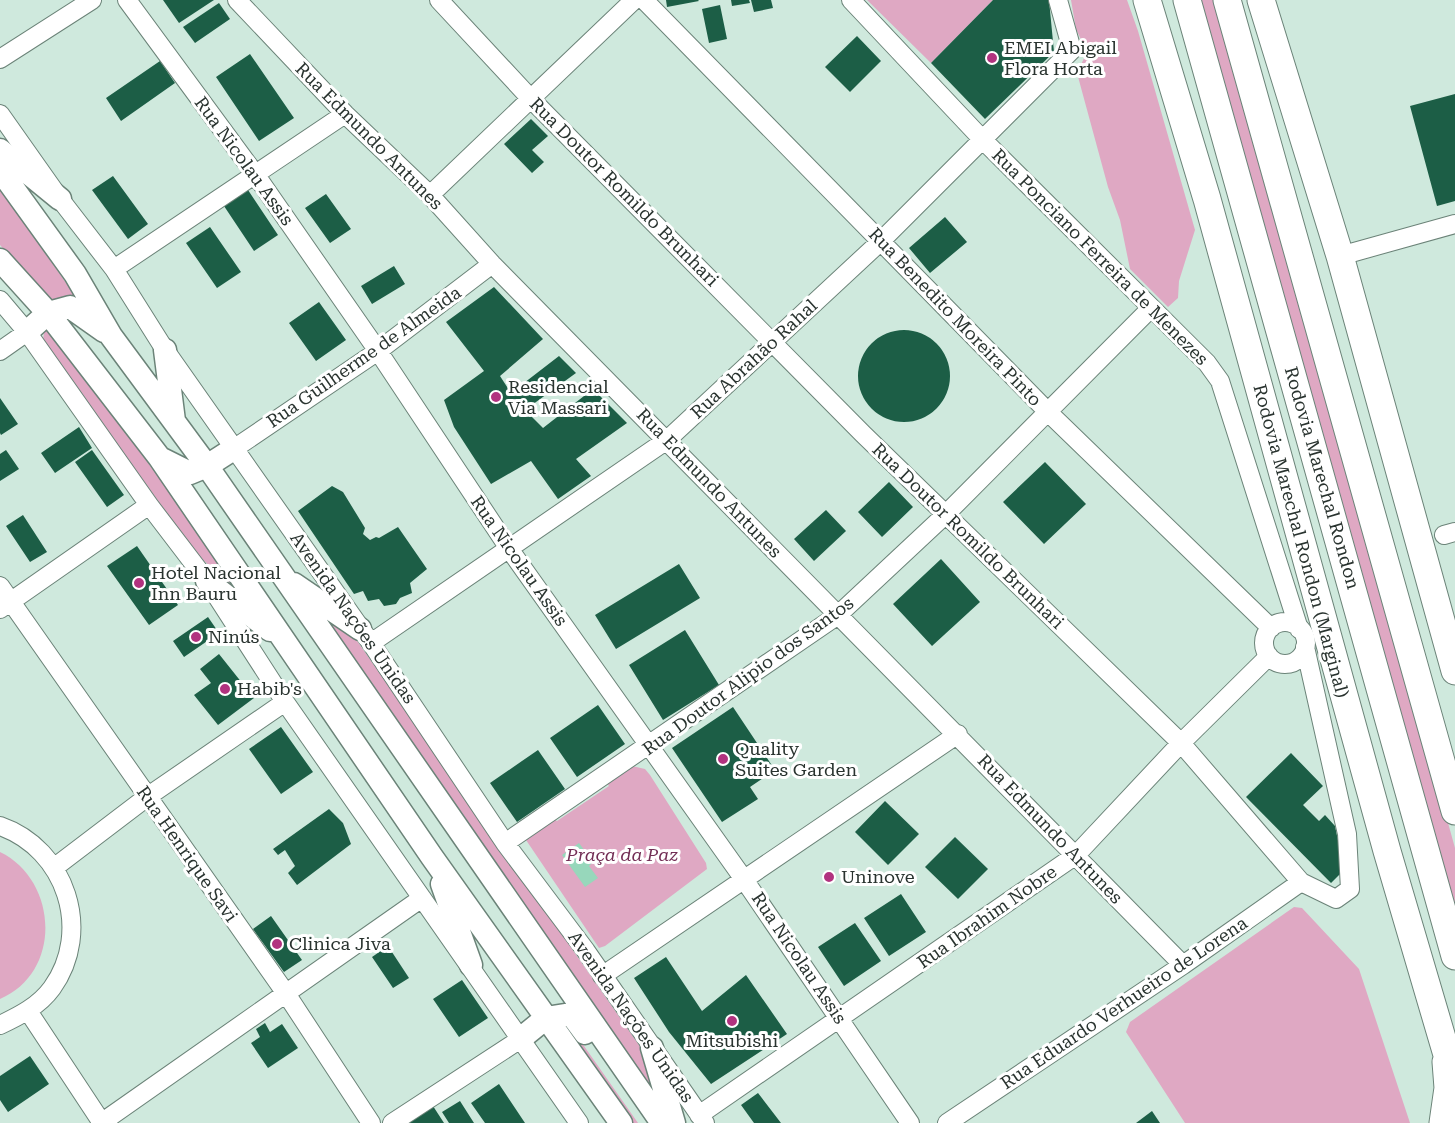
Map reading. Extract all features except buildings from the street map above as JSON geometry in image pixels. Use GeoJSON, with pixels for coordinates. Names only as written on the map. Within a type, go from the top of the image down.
{"type":"FeatureCollection","features":[{"type":"Feature","properties":{"kind":"highway","name":"Rodovia Marechal Rondon (Marginal)"},"geometry":{"type":"LineString","coordinates":[[1147,0],[1207,199],[1387,851],[1455,1082]]}},
{"type":"Feature","properties":{"kind":"highway","name":"Rodovia Marechal Rondon"},"geometry":{"type":"LineString","coordinates":[[1187,0],[1455,956]]}},
{"type":"Feature","properties":{"kind":"highway"},"geometry":{"type":"LineString","coordinates":[[1227,0],[1455,811]]}},
{"type":"Feature","properties":{"kind":"highway"},"geometry":{"type":"LineString","coordinates":[[1262,8],[1340,255],[1455,671]]}},
{"type":"Feature","properties":{"kind":"highway"},"geometry":{"type":"LineString","coordinates":[[1443,1123],[1448,1088],[1445,1043]]}},
{"type":"Feature","properties":{"kind":"main road"},"geometry":{"type":"LineString","coordinates":[[0,150],[60,199]]}},
{"type":"Feature","properties":{"kind":"main road","name":"Avenida Nações Unidas"},"geometry":{"type":"LineString","coordinates":[[0,170],[75,274],[111,336],[207,466],[629,1079],[662,1123]]}},
{"type":"Feature","properties":{"kind":"main road"},"geometry":{"type":"LineString","coordinates":[[0,261],[48,313],[159,457],[432,857],[621,1123]]}},
{"type":"Feature","properties":{"kind":"main road"},"geometry":{"type":"LineString","coordinates":[[27,332],[48,313],[70,307],[111,336]]}},
{"type":"Feature","properties":{"kind":"main road"},"geometry":{"type":"LineString","coordinates":[[165,350],[174,422]]}},
{"type":"Feature","properties":{"kind":"main road"},"geometry":{"type":"LineString","coordinates":[[159,457],[190,473],[207,466],[235,448]]}},
{"type":"Feature","properties":{"kind":"main road"},"geometry":{"type":"LineString","coordinates":[[282,576],[365,636]]}},
{"type":"Feature","properties":{"kind":"main road"},"geometry":{"type":"LineString","coordinates":[[207,581],[288,644]]}},
{"type":"Feature","properties":{"kind":"main road"},"geometry":{"type":"LineString","coordinates":[[432,857],[471,965]]}},
{"type":"Feature","properties":{"kind":"main road"},"geometry":{"type":"LineString","coordinates":[[519,1040],[546,1018],[571,1014],[614,1077],[629,1079]]}},
{"type":"Feature","properties":{"kind":"main road"},"geometry":{"type":"LineString","coordinates":[[652,1048],[674,1123]]}},
{"type":"Feature","properties":{"kind":"street"},"geometry":{"type":"LineString","coordinates":[[0,59],[92,0]]}},
{"type":"Feature","properties":{"kind":"street","name":"Rua Nicolau Assis"},"geometry":{"type":"LineString","coordinates":[[127,0],[255,174],[378,351],[510,550],[744,878],[910,1123]]}},
{"type":"Feature","properties":{"kind":"street","name":"Rua Edmundo Antunes"},"geometry":{"type":"LineString","coordinates":[[237,0],[345,114],[430,195],[492,264],[958,734],[1182,965]]}},
{"type":"Feature","properties":{"kind":"street","name":"Rua Doutor Romildo Brunhari"},"geometry":{"type":"LineString","coordinates":[[439,0],[531,99],[772,342],[945,515],[1181,742],[1301,882],[1336,899],[1350,889],[1347,834],[1305,647]]}},
{"type":"Feature","properties":{"kind":"street"},"geometry":{"type":"LineString","coordinates":[[430,195],[634,0]]}},
{"type":"Feature","properties":{"kind":"street","name":"Rua Benedito Moreira Pinto"},"geometry":{"type":"LineString","coordinates":[[644,0],[1049,413],[1275,626]]}},
{"type":"Feature","properties":{"kind":"street","name":"Rua Ponciano Ferreira de Menezes"},"geometry":{"type":"LineString","coordinates":[[851,0],[982,139],[1207,363],[1220,381],[1299,629]]}},
{"type":"Feature","properties":{"kind":"street","name":"Rua Abrahão Rahal"},"geometry":{"type":"LineString","coordinates":[[365,636],[510,550],[667,440],[881,241],[1072,50],[1058,0]]}},
{"type":"Feature","properties":{"kind":"street","name":"Avenida Nações Unidas"},"geometry":{"type":"LineString","coordinates":[[0,114],[60,199],[114,269],[165,350],[365,636],[505,843],[702,1119]]}},
{"type":"Feature","properties":{"kind":"street"},"geometry":{"type":"LineString","coordinates":[[114,269],[345,114]]}},
{"type":"Feature","properties":{"kind":"street"},"geometry":{"type":"LineString","coordinates":[[1340,255],[1455,224]]}},
{"type":"Feature","properties":{"kind":"street","name":"Rua Guilherme de Almeida"},"geometry":{"type":"LineString","coordinates":[[235,448],[378,351],[492,264]]}},
{"type":"Feature","properties":{"kind":"street"},"geometry":{"type":"LineString","coordinates":[[0,300],[27,332],[149,505],[207,581],[285,702],[471,965],[519,1040],[579,1123]]}},
{"type":"Feature","properties":{"kind":"street","name":"Rua Doutor Alipio dos Santos"},"geometry":{"type":"LineString","coordinates":[[505,843],[649,747],[838,615],[1049,413],[1151,308]]}},
{"type":"Feature","properties":{"kind":"street"},"geometry":{"type":"LineString","coordinates":[[0,351],[27,332]]}},
{"type":"Feature","properties":{"kind":"street"},"geometry":{"type":"LineString","coordinates":[[6,605],[149,505]]}},
{"type":"Feature","properties":{"kind":"street","name":"Rua Henrique Savi"},"geometry":{"type":"LineString","coordinates":[[0,586],[6,605],[147,797],[287,995],[371,1123]]}},
{"type":"Feature","properties":{"kind":"street"},"geometry":{"type":"LineString","coordinates":[[1275,626],[1287,623],[1299,629],[1305,647],[1299,659],[1293,663],[1279,663],[1269,656],[1264,642],[1275,626],[1286,592]]}},
{"type":"Feature","properties":{"kind":"street","name":"Rua Ibrahim Nobre"},"geometry":{"type":"LineString","coordinates":[[702,1119],[840,1018],[1076,855],[1181,742],[1269,656]]}},
{"type":"Feature","properties":{"kind":"street"},"geometry":{"type":"LineString","coordinates":[[1293,663],[1311,678]]}},
{"type":"Feature","properties":{"kind":"street"},"geometry":{"type":"LineString","coordinates":[[55,867],[147,797],[285,702]]}},
{"type":"Feature","properties":{"kind":"street"},"geometry":{"type":"LineString","coordinates":[[602,976],[958,734]]}},
{"type":"Feature","properties":{"kind":"street"},"geometry":{"type":"LineString","coordinates":[[0,826],[32,843],[55,867],[68,897],[72,929],[67,960],[51,989],[28,1011],[0,1025]]}},
{"type":"Feature","properties":{"kind":"street","name":"Rua Eduardo Verhueiro de Lorena"},"geometry":{"type":"LineString","coordinates":[[947,1123],[1301,882]]}},
{"type":"Feature","properties":{"kind":"street"},"geometry":{"type":"LineString","coordinates":[[28,1011],[102,1123],[422,898]]}},
{"type":"Feature","properties":{"kind":"street"},"geometry":{"type":"LineString","coordinates":[[392,1123],[519,1040]]}},
{"type":"Feature","properties":{"kind":"green space"},"geometry":{"type":"Polygon","coordinates":[[[867,0],[993,0],[931,63],[867,0]]]}},
{"type":"Feature","properties":{"kind":"green space"},"geometry":{"type":"Polygon","coordinates":[[[1071,0],[1127,0],[1138,31],[1195,230],[1179,281],[1178,298],[1168,307],[1130,269],[1120,220],[1108,187],[1077,73],[1087,52],[1076,29],[1071,0]]]}},
{"type":"Feature","properties":{"kind":"green space"},"geometry":{"type":"Polygon","coordinates":[[[1197,0],[1219,0],[1455,848],[1455,922],[1197,0]]]}},
{"type":"Feature","properties":{"kind":"green space"},"geometry":{"type":"Polygon","coordinates":[[[0,189],[76,297],[74,300],[53,301],[48,299],[0,245],[0,189]]]}},
{"type":"Feature","properties":{"kind":"green space"},"geometry":{"type":"Polygon","coordinates":[[[47,329],[52,331],[227,571],[237,586],[235,591],[193,550],[43,340],[47,329]]]}},
{"type":"Feature","properties":{"kind":"green space"},"geometry":{"type":"Polygon","coordinates":[[[320,613],[353,635],[639,1045],[649,1061],[654,1094],[320,613]]]}},
{"type":"Feature","properties":{"kind":"green space","name":"Praça da Paz"},"geometry":{"type":"Polygon","coordinates":[[[632,766],[645,769],[650,775],[706,863],[707,869],[605,946],[599,948],[526,840],[530,834],[554,819],[557,821],[609,786],[606,782],[632,766]]]}},
{"type":"Feature","properties":{"kind":"green space"},"geometry":{"type":"Polygon","coordinates":[[[0,852],[19,865],[33,883],[42,904],[45,926],[43,948],[35,969],[20,986],[0,999],[0,852]]]}},
{"type":"Feature","properties":{"kind":"green space"},"geometry":{"type":"Polygon","coordinates":[[[1294,907],[1302,908],[1359,969],[1410,1123],[1185,1123],[1126,1032],[1130,1022],[1294,907]]]}},
{"type":"Feature","properties":{"kind":"green space"},"geometry":{"type":"Polygon","coordinates":[[[565,1026],[570,1026],[638,1123],[633,1123],[565,1026]]]}},
{"type":"Feature","properties":{"kind":"shaded area"},"geometry":{"type":"Polygon","coordinates":[[[579,843],[593,862],[589,866],[598,878],[585,887],[562,855],[579,843]]]}},
{"type":"Feature","properties":{"kind":"place","name":"EMEI Abigail Flora Horta"},"geometry":{"type":"Point","coordinates":[992,58]}},
{"type":"Feature","properties":{"kind":"place","name":"Residencial Via Massari"},"geometry":{"type":"Point","coordinates":[496,397]}},
{"type":"Feature","properties":{"kind":"place","name":"Hotel Nacional Inn Bauru"},"geometry":{"type":"Point","coordinates":[139,583]}},
{"type":"Feature","properties":{"kind":"place","name":"Ninu´s"},"geometry":{"type":"Point","coordinates":[196,637]}},
{"type":"Feature","properties":{"kind":"place","name":"Habib's"},"geometry":{"type":"Point","coordinates":[225,689]}},
{"type":"Feature","properties":{"kind":"place","name":"Quality Suites Garden"},"geometry":{"type":"Point","coordinates":[723,759]}},
{"type":"Feature","properties":{"kind":"place","name":"Uninove"},"geometry":{"type":"Point","coordinates":[829,877]}},
{"type":"Feature","properties":{"kind":"place","name":"Clinica Jiva"},"geometry":{"type":"Point","coordinates":[277,944]}},
{"type":"Feature","properties":{"kind":"place","name":"Mitsubishi"},"geometry":{"type":"Point","coordinates":[732,1021]}}]}
